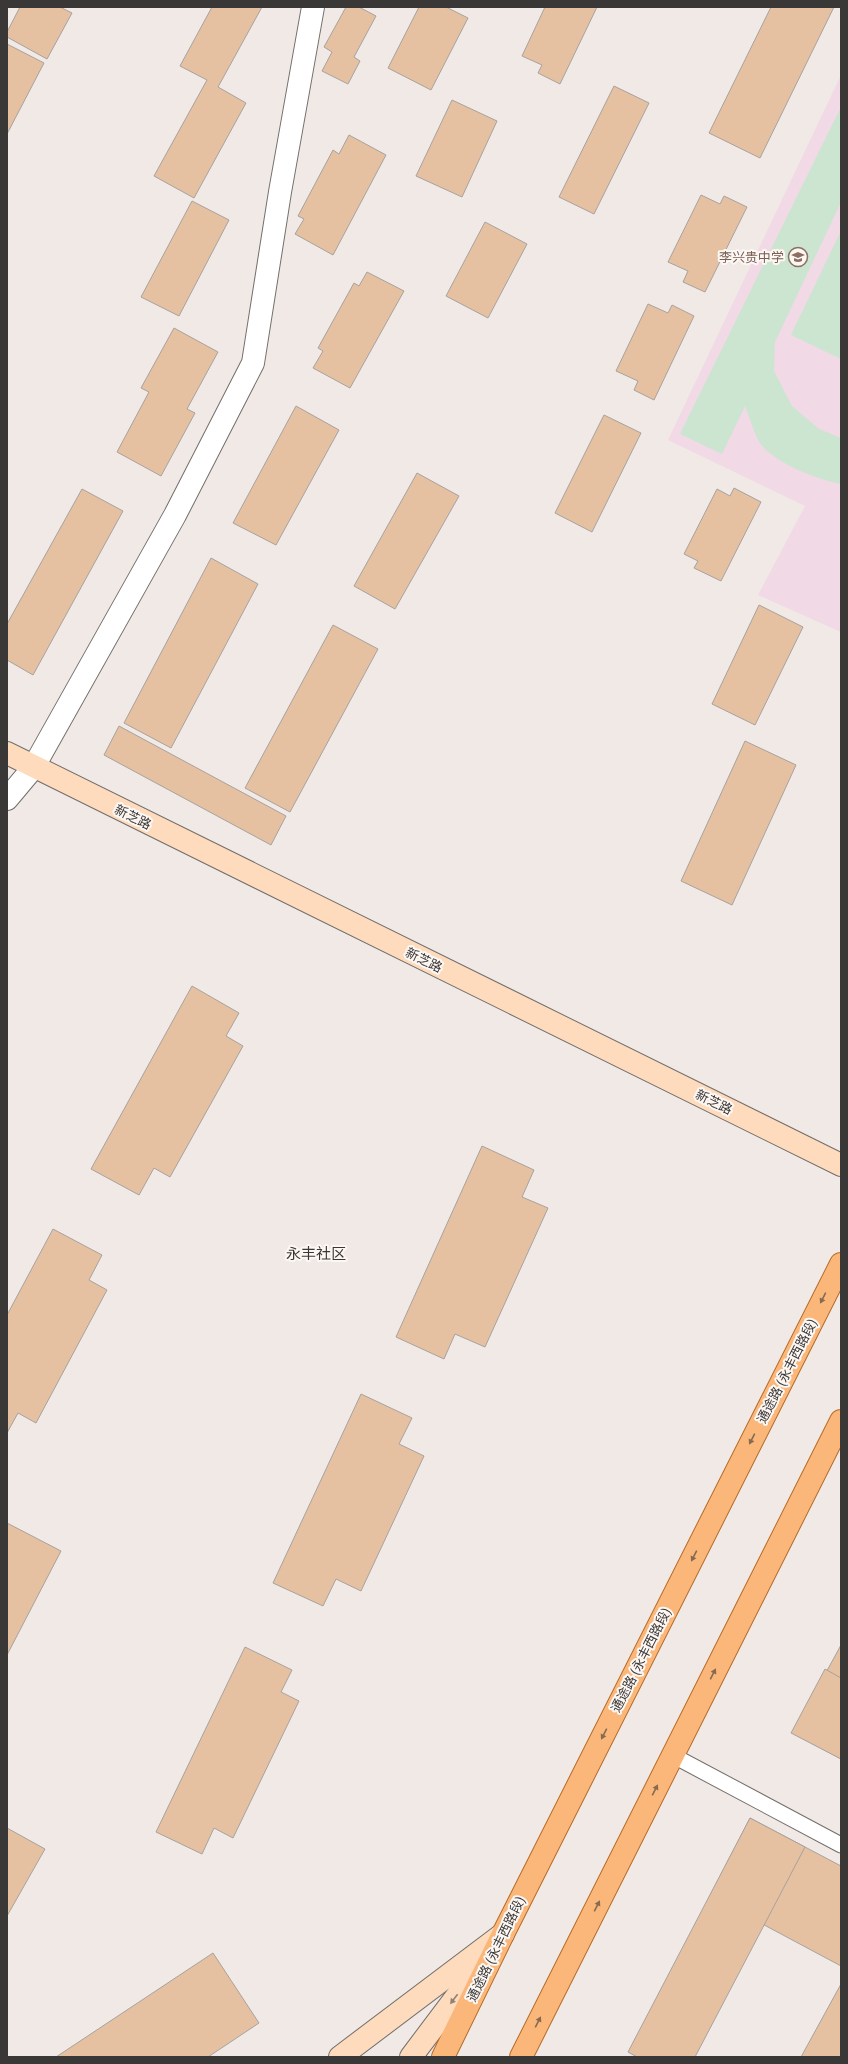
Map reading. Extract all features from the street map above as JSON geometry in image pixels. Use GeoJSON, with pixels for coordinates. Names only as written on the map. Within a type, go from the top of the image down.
{"type":"FeatureCollection","features":[{"type":"Feature","properties":{"kind":"main road","name":"新芝路"},"geometry":{"type":"LineString","coordinates":[[7,753],[33,768],[841,1165]]}},
{"type":"Feature","properties":{"kind":"main road","name":"通途路 (永丰西路段)"},"geometry":{"type":"LineString","coordinates":[[443,2057],[503,1934],[841,1264]]}},
{"type":"Feature","properties":{"kind":"main road"},"geometry":{"type":"LineString","coordinates":[[521,2057],[841,1421]]}},
{"type":"Feature","properties":{"kind":"main road"},"geometry":{"type":"LineString","coordinates":[[340,2057],[503,1934]]}},
{"type":"Feature","properties":{"kind":"main road"},"geometry":{"type":"LineString","coordinates":[[411,2057],[503,1934]]}},
{"type":"Feature","properties":{"kind":"street"},"geometry":{"type":"LineString","coordinates":[[7,799],[33,768],[175,515],[253,362],[280,192],[313,7]]}},
{"type":"Feature","properties":{"kind":"lane"},"geometry":{"type":"LineString","coordinates":[[672,1755],[841,1845]]}},
{"type":"Feature","properties":{"kind":"shaded area","name":"李兴贵中学"},"geometry":{"type":"Polygon","coordinates":[[[841,75],[841,632],[758,595],[805,506],[668,440],[841,75]]]}},
{"type":"Feature","properties":{"kind":"green space"},"geometry":{"type":"Polygon","coordinates":[[[841,107],[841,202],[775,342],[774,371],[792,406],[819,429],[841,438],[841,484],[809,475],[775,457],[760,443],[753,429],[745,406],[722,454],[680,434],[841,107]]]}},
{"type":"Feature","properties":{"kind":"green space"},"geometry":{"type":"Polygon","coordinates":[[[841,231],[841,359],[791,335],[841,231]]]}},
{"type":"Feature","properties":{"kind":"building"},"geometry":{"type":"Polygon","coordinates":[[[20,7],[60,7],[72,13],[47,59],[7,37],[7,32],[20,7]]]}},
{"type":"Feature","properties":{"kind":"building"},"geometry":{"type":"Polygon","coordinates":[[[212,7],[262,7],[218,87],[246,103],[194,198],[154,176],[207,80],[180,66],[212,7]]]}},
{"type":"Feature","properties":{"kind":"building"},"geometry":{"type":"Polygon","coordinates":[[[346,7],[359,7],[376,16],[354,57],[360,61],[348,84],[322,71],[332,52],[324,47],[346,7]]]}},
{"type":"Feature","properties":{"kind":"building"},"geometry":{"type":"Polygon","coordinates":[[[419,7],[446,7],[468,18],[431,90],[388,68],[419,7]]]}},
{"type":"Feature","properties":{"kind":"building"},"geometry":{"type":"Polygon","coordinates":[[[545,7],[597,7],[560,84],[538,73],[542,65],[522,56],[545,7]]]}},
{"type":"Feature","properties":{"kind":"building"},"geometry":{"type":"Polygon","coordinates":[[[771,7],[834,7],[760,158],[709,133],[771,7]]]}},
{"type":"Feature","properties":{"kind":"building"},"geometry":{"type":"Polygon","coordinates":[[[7,44],[44,63],[7,134],[7,44]]]}},
{"type":"Feature","properties":{"kind":"building"},"geometry":{"type":"Polygon","coordinates":[[[614,86],[649,103],[594,214],[559,197],[614,86]]]}},
{"type":"Feature","properties":{"kind":"building"},"geometry":{"type":"Polygon","coordinates":[[[452,100],[497,121],[462,197],[416,176],[452,100]]]}},
{"type":"Feature","properties":{"kind":"building"},"geometry":{"type":"Polygon","coordinates":[[[349,135],[386,155],[333,255],[295,234],[304,219],[298,216],[333,150],[339,154],[349,135]]]}},
{"type":"Feature","properties":{"kind":"building"},"geometry":{"type":"Polygon","coordinates":[[[701,195],[720,204],[724,196],[747,207],[705,292],[683,282],[688,271],[668,262],[701,195]]]}},
{"type":"Feature","properties":{"kind":"building"},"geometry":{"type":"Polygon","coordinates":[[[192,201],[229,220],[179,316],[141,297],[192,201]]]}},
{"type":"Feature","properties":{"kind":"building"},"geometry":{"type":"Polygon","coordinates":[[[485,222],[527,244],[488,318],[446,296],[485,222]]]}},
{"type":"Feature","properties":{"kind":"building"},"geometry":{"type":"Polygon","coordinates":[[[367,272],[404,291],[350,388],[313,368],[323,351],[318,348],[354,283],[359,286],[367,272]]]}},
{"type":"Feature","properties":{"kind":"building"},"geometry":{"type":"Polygon","coordinates":[[[648,304],[668,313],[672,305],[694,316],[654,400],[634,390],[638,381],[616,371],[648,304]]]}},
{"type":"Feature","properties":{"kind":"building"},"geometry":{"type":"Polygon","coordinates":[[[174,328],[218,352],[187,409],[195,413],[161,476],[117,452],[149,392],[141,388],[174,328]]]}},
{"type":"Feature","properties":{"kind":"building"},"geometry":{"type":"Polygon","coordinates":[[[296,406],[339,430],[276,545],[233,523],[296,406]]]}},
{"type":"Feature","properties":{"kind":"building"},"geometry":{"type":"Polygon","coordinates":[[[604,415],[641,433],[592,532],[555,513],[604,415]]]}},
{"type":"Feature","properties":{"kind":"building"},"geometry":{"type":"Polygon","coordinates":[[[417,473],[459,496],[395,609],[354,586],[417,473]]]}},
{"type":"Feature","properties":{"kind":"building"},"geometry":{"type":"Polygon","coordinates":[[[734,488],[761,502],[721,581],[694,568],[698,561],[684,554],[717,489],[730,496],[734,488]]]}},
{"type":"Feature","properties":{"kind":"building"},"geometry":{"type":"Polygon","coordinates":[[[82,489],[123,511],[33,675],[7,660],[7,624],[82,489]]]}},
{"type":"Feature","properties":{"kind":"building"},"geometry":{"type":"Polygon","coordinates":[[[211,558],[258,584],[171,748],[124,723],[211,558]]]}},
{"type":"Feature","properties":{"kind":"building"},"geometry":{"type":"Polygon","coordinates":[[[759,605],[803,627],[755,725],[712,704],[759,605]]]}},
{"type":"Feature","properties":{"kind":"building"},"geometry":{"type":"Polygon","coordinates":[[[333,625],[378,649],[290,812],[245,788],[333,625]]]}},
{"type":"Feature","properties":{"kind":"building"},"geometry":{"type":"Polygon","coordinates":[[[119,726],[286,816],[271,845],[104,755],[119,726]]]}},
{"type":"Feature","properties":{"kind":"building"},"geometry":{"type":"Polygon","coordinates":[[[745,741],[796,765],[732,905],[681,881],[745,741]]]}},
{"type":"Feature","properties":{"kind":"building"},"geometry":{"type":"Polygon","coordinates":[[[192,986],[239,1013],[226,1036],[243,1046],[170,1177],[154,1168],[139,1195],[91,1169],[192,986]]]}},
{"type":"Feature","properties":{"kind":"building"},"geometry":{"type":"Polygon","coordinates":[[[482,1146],[534,1170],[522,1197],[548,1208],[485,1347],[455,1334],[444,1359],[396,1337],[482,1146]]]}},
{"type":"Feature","properties":{"kind":"building"},"geometry":{"type":"Polygon","coordinates":[[[53,1229],[102,1255],[89,1280],[107,1290],[36,1423],[18,1413],[7,1433],[7,1315],[53,1229]]]}},
{"type":"Feature","properties":{"kind":"building"},"geometry":{"type":"Polygon","coordinates":[[[361,1394],[412,1418],[399,1444],[424,1456],[361,1591],[336,1579],[323,1606],[273,1583],[361,1394]]]}},
{"type":"Feature","properties":{"kind":"building"},"geometry":{"type":"Polygon","coordinates":[[[7,1523],[61,1551],[7,1655],[7,1523]]]}},
{"type":"Feature","properties":{"kind":"building"},"geometry":{"type":"Polygon","coordinates":[[[841,1645],[841,1759],[793,1733],[841,1645]]]}},
{"type":"Feature","properties":{"kind":"building"},"geometry":{"type":"Polygon","coordinates":[[[245,1647],[292,1670],[281,1692],[299,1701],[233,1838],[214,1828],[202,1854],[156,1832],[245,1647]]]}},
{"type":"Feature","properties":{"kind":"building"},"geometry":{"type":"Polygon","coordinates":[[[825,1669],[841,1678],[841,1759],[791,1733],[825,1669]]]}},
{"type":"Feature","properties":{"kind":"building"},"geometry":{"type":"Polygon","coordinates":[[[750,1818],[841,1866],[841,1966],[710,1896],[750,1818]]]}},
{"type":"Feature","properties":{"kind":"building"},"geometry":{"type":"Polygon","coordinates":[[[750,1818],[805,1847],[695,2057],[637,2057],[628,2052],[750,1818]]]}},
{"type":"Feature","properties":{"kind":"building"},"geometry":{"type":"Polygon","coordinates":[[[7,1828],[45,1849],[7,1916],[7,1828]]]}},
{"type":"Feature","properties":{"kind":"building"},"geometry":{"type":"Polygon","coordinates":[[[213,1953],[259,2023],[208,2057],[56,2057],[213,1953]]]}},
{"type":"Feature","properties":{"kind":"building"},"geometry":{"type":"Polygon","coordinates":[[[841,1984],[841,2057],[801,2057],[841,1984]]]}},
{"type":"Feature","properties":{"kind":"place","name":"李兴贵中学"},"geometry":{"type":"Point","coordinates":[798,257]}},
{"type":"Feature","properties":{"kind":"district","name":"永丰社区"},"geometry":{"type":"Point","coordinates":[316,1254]}}]}
